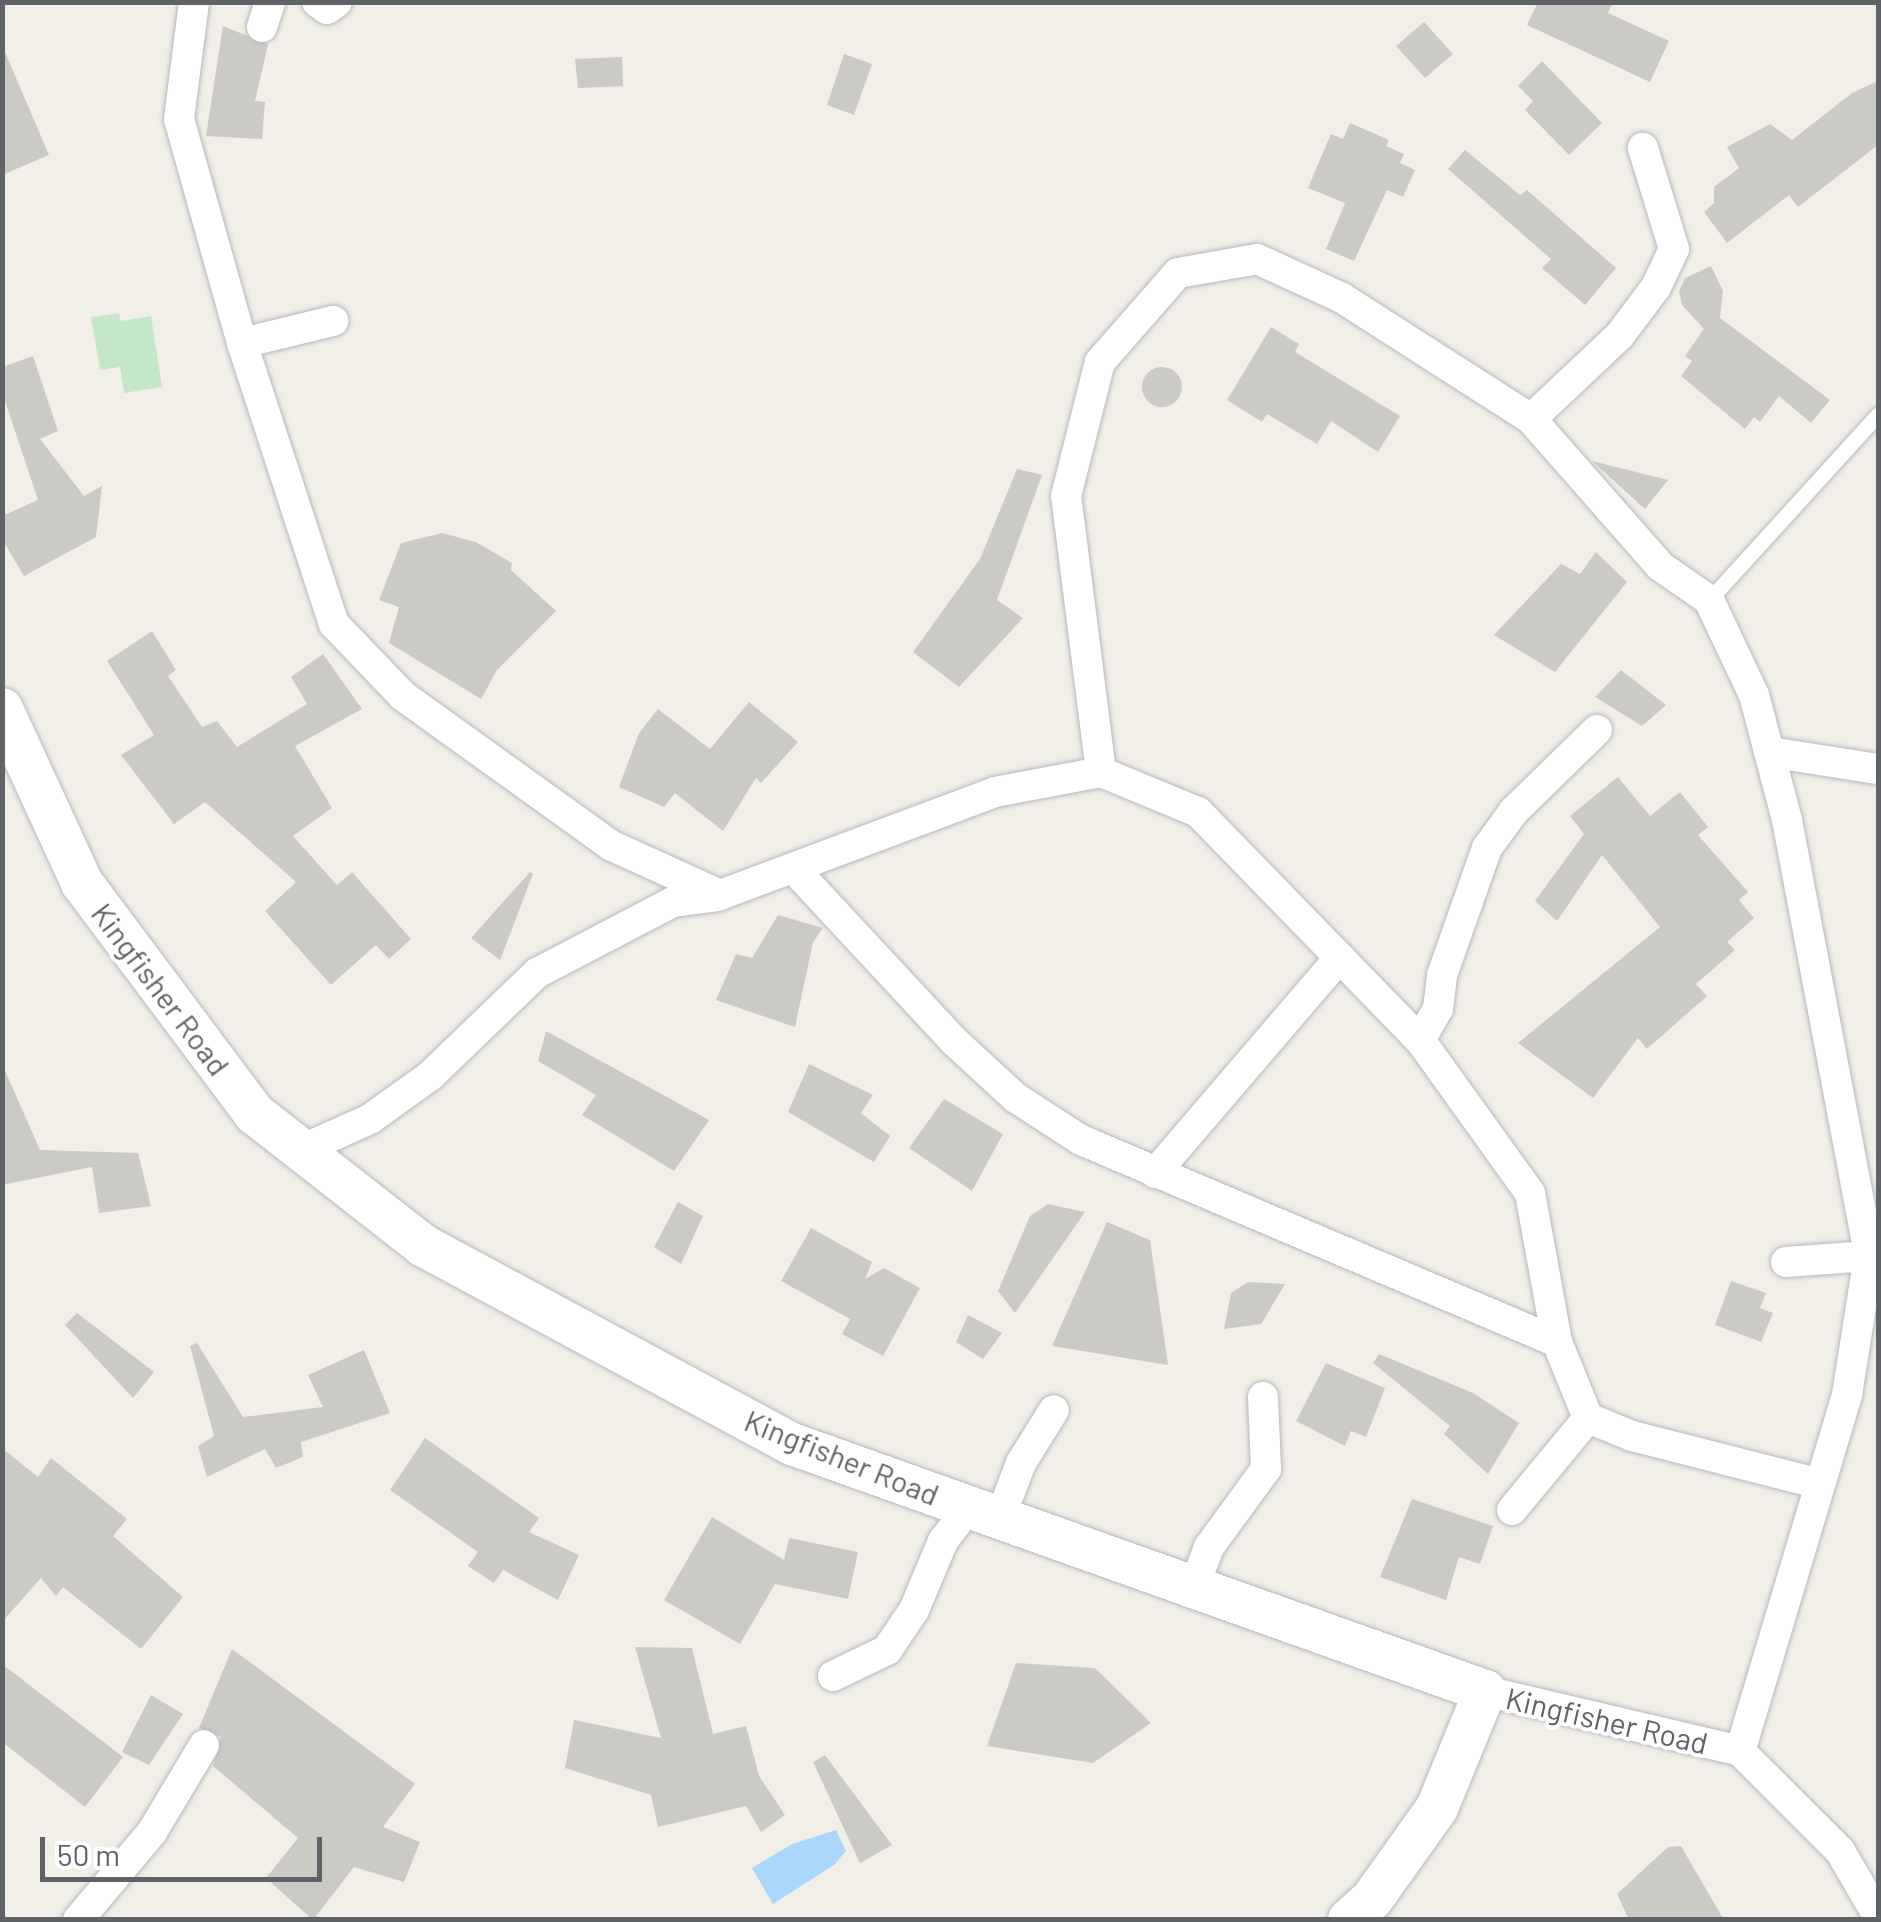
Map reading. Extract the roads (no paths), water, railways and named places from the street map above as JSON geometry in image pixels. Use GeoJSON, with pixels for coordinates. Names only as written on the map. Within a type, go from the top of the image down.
{"type":"FeatureCollection","features":[{"type":"Feature","properties":{"kind":"street"},"geometry":{"type":"LineString","coordinates":[[194,2],[179,118],[242,343],[334,624],[403,696],[610,845],[720,895]]}},
{"type":"Feature","properties":{"kind":"street"},"geometry":{"type":"LineString","coordinates":[[317,2],[327,8],[336,2]]}},
{"type":"Feature","properties":{"kind":"street"},"geometry":{"type":"LineString","coordinates":[[1530,418],[1620,335],[1656,287],[1674,248],[1643,148]]}},
{"type":"Feature","properties":{"kind":"street"},"geometry":{"type":"LineString","coordinates":[[1101,772],[1066,496],[1100,362],[1178,273],[1257,259],[1342,298],[1530,418],[1660,566],[1709,600],[1754,694],[1769,752],[1874,1257],[1847,1395],[1740,1751]]}},
{"type":"Feature","properties":{"kind":"street"},"geometry":{"type":"LineString","coordinates":[[242,343],[332,321]]}},
{"type":"Feature","properties":{"kind":"street","name":"Kingfisher Road"},"geometry":{"type":"LineString","coordinates":[[2,709],[82,883],[255,1114],[424,1246],[792,1444],[1484,1691],[1740,1751],[1840,1851],[1878,1916]]}},
{"type":"Feature","properties":{"kind":"street"},"geometry":{"type":"LineString","coordinates":[[1420,1040],[1429,1015],[1438,1009],[1442,975],[1487,848],[1514,810],[1597,730]]}},
{"type":"Feature","properties":{"kind":"street"},"geometry":{"type":"LineString","coordinates":[[1769,752],[1878,770]]}},
{"type":"Feature","properties":{"kind":"street"},"geometry":{"type":"LineString","coordinates":[[301,1150],[370,1119],[430,1076],[537,973],[673,902],[720,895],[795,870],[996,792],[1101,772],[1198,812],[1420,1040],[1530,1193],[1557,1342],[1588,1418],[1632,1436],[1820,1484]]}},
{"type":"Feature","properties":{"kind":"street"},"geometry":{"type":"LineString","coordinates":[[795,870],[891,978],[1016,1098],[1082,1140],[1557,1342]]}},
{"type":"Feature","properties":{"kind":"street"},"geometry":{"type":"LineString","coordinates":[[1154,1173],[1340,956]]}},
{"type":"Feature","properties":{"kind":"street"},"geometry":{"type":"LineString","coordinates":[[1786,1262],[1874,1257]]}},
{"type":"Feature","properties":{"kind":"street"},"geometry":{"type":"LineString","coordinates":[[1194,1588],[1209,1547],[1266,1469],[1263,1397]]}},
{"type":"Feature","properties":{"kind":"street"},"geometry":{"type":"LineString","coordinates":[[833,1676],[888,1650],[914,1610],[943,1541],[984,1512],[1054,1410]]}},
{"type":"Feature","properties":{"kind":"street"},"geometry":{"type":"LineString","coordinates":[[1512,1510],[1588,1418]]}},
{"type":"Feature","properties":{"kind":"street"},"geometry":{"type":"LineString","coordinates":[[1349,1920],[1372,1899],[1438,1808],[1484,1691]]}},
{"type":"Feature","properties":{"kind":"street"},"geometry":{"type":"LineString","coordinates":[[78,1920],[152,1832],[204,1745]]}},
{"type":"Feature","properties":{"kind":"lane"},"geometry":{"type":"LineString","coordinates":[[1709,600],[1878,414]]}},
{"type":"Feature","properties":{"kind":"water"},"geometry":{"type":"Polygon","coordinates":[[[836,1830],[846,1851],[834,1865],[773,1904],[752,1868],[792,1844],[836,1830]]]}}]}
